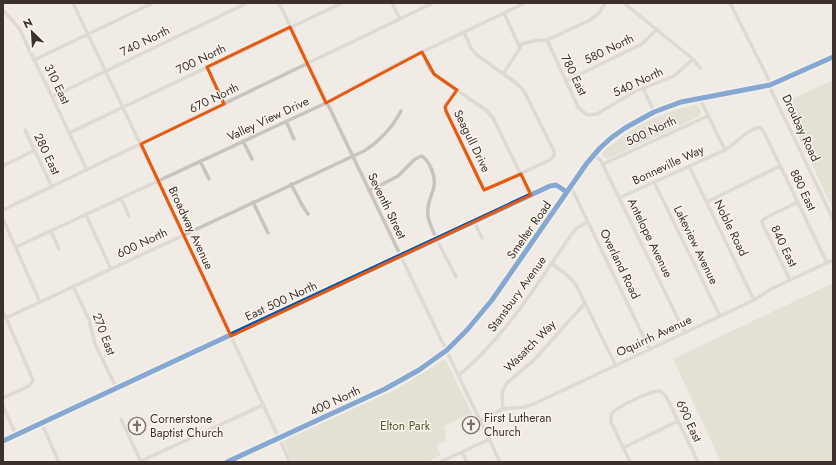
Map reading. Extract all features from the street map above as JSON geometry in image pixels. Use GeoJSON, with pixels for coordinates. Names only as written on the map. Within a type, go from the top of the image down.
{"type":"FeatureCollection","features":[{"type":"Feature","properties":{"kind":"street","name":"Broadway Avenue"},"geometry":{"type":"LineString","coordinates":[[73,3],[141,144],[290,462]]}},
{"type":"Feature","properties":{"kind":"street"},"geometry":{"type":"LineString","coordinates":[[34,60],[153,3]]}},
{"type":"Feature","properties":{"kind":"street","name":"740 North"},"geometry":{"type":"LineString","coordinates":[[52,97],[247,3]]}},
{"type":"Feature","properties":{"kind":"street","name":"Seventh Street"},"geometry":{"type":"LineString","coordinates":[[278,3],[500,462]]}},
{"type":"Feature","properties":{"kind":"street","name":"700 North"},"geometry":{"type":"LineString","coordinates":[[69,133],[342,3]]}},
{"type":"Feature","properties":{"kind":"street"},"geometry":{"type":"LineString","coordinates":[[392,3],[400,19]]}},
{"type":"Feature","properties":{"kind":"street","name":"670 North"},"geometry":{"type":"LineString","coordinates":[[3,210],[433,3]]}},
{"type":"Feature","properties":{"kind":"street","name":"Valley View Drive"},"geometry":{"type":"LineString","coordinates":[[16,248],[326,103],[395,65],[525,3]]}},
{"type":"Feature","properties":{"kind":"street"},"geometry":{"type":"LineString","coordinates":[[519,45],[533,41],[547,40],[593,18],[599,13],[605,3]]}},
{"type":"Feature","properties":{"kind":"street"},"geometry":{"type":"LineString","coordinates":[[624,3],[693,59],[700,68]]}},
{"type":"Feature","properties":{"kind":"street","name":"Droubay Road"},"geometry":{"type":"LineString","coordinates":[[730,3],[833,219]]}},
{"type":"Feature","properties":{"kind":"street","name":"310 East"},"geometry":{"type":"LineString","coordinates":[[3,10],[17,24],[87,170]]}},
{"type":"Feature","properties":{"kind":"street"},"geometry":{"type":"LineString","coordinates":[[503,74],[519,52],[519,45],[504,13]]}},
{"type":"Feature","properties":{"kind":"street","name":"580 North"},"geometry":{"type":"LineString","coordinates":[[566,82],[642,44],[657,29]]}},
{"type":"Feature","properties":{"kind":"street"},"geometry":{"type":"LineString","coordinates":[[464,32],[471,48],[477,56],[518,84],[526,93],[554,151],[554,156],[550,160],[521,174]]}},
{"type":"Feature","properties":{"kind":"street","name":"780 East"},"geometry":{"type":"LineString","coordinates":[[547,40],[578,107],[587,115]]}},
{"type":"Feature","properties":{"kind":"street"},"geometry":{"type":"LineString","coordinates":[[422,52],[434,74],[486,110],[493,118],[531,195]]}},
{"type":"Feature","properties":{"kind":"street","name":"Smelter Road"},"geometry":{"type":"LineString","coordinates":[[447,350],[467,330],[492,300],[594,154],[624,128],[665,107],[770,85],[833,57]]}},
{"type":"Feature","properties":{"kind":"street","name":"540 North"},"geometry":{"type":"LineString","coordinates":[[587,115],[597,114],[618,100],[674,76],[693,59]]}},
{"type":"Feature","properties":{"kind":"street"},"geometry":{"type":"LineString","coordinates":[[206,67],[224,104]]}},
{"type":"Feature","properties":{"kind":"street"},"geometry":{"type":"LineString","coordinates":[[643,88],[654,112]]}},
{"type":"Feature","properties":{"kind":"street","name":"Seagull Drive"},"geometry":{"type":"LineString","coordinates":[[457,90],[446,105],[446,111],[483,187],[491,187],[521,174]]}},
{"type":"Feature","properties":{"kind":"street"},"geometry":{"type":"LineString","coordinates":[[700,99],[725,150]]}},
{"type":"Feature","properties":{"kind":"street","name":"600 North"},"geometry":{"type":"LineString","coordinates":[[6,318],[352,156],[369,147],[383,136],[391,127],[401,111]]}},
{"type":"Feature","properties":{"kind":"street","name":"500 North"},"geometry":{"type":"LineString","coordinates":[[603,164],[708,116]]}},
{"type":"Feature","properties":{"kind":"street"},"geometry":{"type":"LineString","coordinates":[[286,121],[294,139]]}},
{"type":"Feature","properties":{"kind":"street","name":"Bonneville Way"},"geometry":{"type":"LineString","coordinates":[[619,198],[725,150],[746,133],[760,127]]}},
{"type":"Feature","properties":{"kind":"street","name":"880 East"},"geometry":{"type":"LineString","coordinates":[[760,127],[764,132],[827,262]]}},
{"type":"Feature","properties":{"kind":"street","name":"280 East"},"geometry":{"type":"LineString","coordinates":[[25,130],[52,187]]}},
{"type":"Feature","properties":{"kind":"street"},"geometry":{"type":"LineString","coordinates":[[243,141],[252,159]]}},
{"type":"Feature","properties":{"kind":"street"},"geometry":{"type":"LineString","coordinates":[[3,166],[34,150]]}},
{"type":"Feature","properties":{"kind":"street","name":"Antelope Avenue"},"geometry":{"type":"LineString","coordinates":[[594,154],[603,164],[685,333]]}},
{"type":"Feature","properties":{"kind":"street"},"geometry":{"type":"LineString","coordinates":[[369,191],[398,176],[415,159],[422,156],[428,161],[434,175],[434,189],[428,204],[429,221],[456,276]]}},
{"type":"Feature","properties":{"kind":"street"},"geometry":{"type":"LineString","coordinates":[[200,161],[209,179]]}},
{"type":"Feature","properties":{"kind":"street","name":"Noble Road"},"geometry":{"type":"LineString","coordinates":[[689,166],[754,300]]}},
{"type":"Feature","properties":{"kind":"street"},"geometry":{"type":"LineString","coordinates":[[707,202],[780,166]]}},
{"type":"Feature","properties":{"kind":"street","name":"Lakeview Avenue"},"geometry":{"type":"LineString","coordinates":[[654,182],[720,316]]}},
{"type":"Feature","properties":{"kind":"street"},"geometry":{"type":"LineString","coordinates":[[292,184],[308,214]]}},
{"type":"Feature","properties":{"kind":"street","name":"East 500 North"},"geometry":{"type":"LineString","coordinates":[[3,441],[531,195],[554,185],[567,192]]}},
{"type":"Feature","properties":{"kind":"street","name":"Overland Road"},"geometry":{"type":"LineString","coordinates":[[571,187],[650,350]]}},
{"type":"Feature","properties":{"kind":"street"},"geometry":{"type":"LineString","coordinates":[[121,198],[129,216]]}},
{"type":"Feature","properties":{"kind":"street"},"geometry":{"type":"LineString","coordinates":[[253,202],[268,233]]}},
{"type":"Feature","properties":{"kind":"street","name":"840 East"},"geometry":{"type":"LineString","coordinates":[[790,280],[763,225],[762,220],[798,202]]}},
{"type":"Feature","properties":{"kind":"street"},"geometry":{"type":"LineString","coordinates":[[86,215],[111,269]]}},
{"type":"Feature","properties":{"kind":"street"},"geometry":{"type":"LineString","coordinates":[[3,219],[40,302]]}},
{"type":"Feature","properties":{"kind":"street"},"geometry":{"type":"LineString","coordinates":[[474,222],[482,238]]}},
{"type":"Feature","properties":{"kind":"street","name":"Stansbury Avenue"},"geometry":{"type":"LineString","coordinates":[[459,375],[479,358],[504,330],[573,232],[588,222]]}},
{"type":"Feature","properties":{"kind":"street"},"geometry":{"type":"LineString","coordinates":[[51,231],[59,249]]}},
{"type":"Feature","properties":{"kind":"street","name":"Oquirrh Avenue"},"geometry":{"type":"LineString","coordinates":[[481,420],[503,409],[531,406],[754,300],[771,289],[833,260]]}},
{"type":"Feature","properties":{"kind":"street"},"geometry":{"type":"LineString","coordinates":[[551,263],[572,280],[616,366]]}},
{"type":"Feature","properties":{"kind":"street","name":"270 East"},"geometry":{"type":"LineString","coordinates":[[73,286],[89,320],[95,344],[117,389]]}},
{"type":"Feature","properties":{"kind":"street","name":"Wasatch Way"},"geometry":{"type":"LineString","coordinates":[[503,409],[502,393],[506,384],[535,359],[585,304]]}},
{"type":"Feature","properties":{"kind":"street"},"geometry":{"type":"LineString","coordinates":[[3,311],[32,377],[32,382],[29,386],[3,398]]}},
{"type":"Feature","properties":{"kind":"street","name":"400 North"},"geometry":{"type":"LineString","coordinates":[[227,462],[391,386],[419,370],[447,350]]}},
{"type":"Feature","properties":{"kind":"street","name":"690 East"},"geometry":{"type":"LineString","coordinates":[[623,448],[611,422],[611,414],[617,409],[653,392],[660,391],[666,396],[697,461]]}},
{"type":"Feature","properties":{"kind":"street"},"geometry":{"type":"LineString","coordinates":[[121,419],[141,462],[263,405]]}},
{"type":"Feature","properties":{"kind":"street"},"geometry":{"type":"LineString","coordinates":[[3,406],[16,435]]}},
{"type":"Feature","properties":{"kind":"street"},"geometry":{"type":"LineString","coordinates":[[630,462],[623,448],[678,421]]}},
{"type":"Feature","properties":{"kind":"street"},"geometry":{"type":"LineString","coordinates":[[42,424],[59,462]]}},
{"type":"Feature","properties":{"kind":"street"},"geometry":{"type":"LineString","coordinates":[[440,462],[490,439]]}},
{"type":"Feature","properties":{"kind":"street"},"geometry":{"type":"LineString","coordinates":[[462,452],[467,462]]}},
{"type":"Feature","properties":{"kind":"street"},"geometry":{"type":"LineString","coordinates":[[691,462],[697,461]]}},
{"type":"Feature","properties":{"kind":"highlighted area"},"geometry":{"type":"Polygon","coordinates":[[[290,27],[326,103],[422,52],[434,74],[457,90],[445,107],[446,111],[484,190],[521,174],[531,195],[231,336],[141,144],[224,104],[207,67],[290,27]]]}},
{"type":"Feature","properties":{"kind":"green space"},"geometry":{"type":"Polygon","coordinates":[[[833,80],[833,209],[783,103],[833,80]]]}},
{"type":"Feature","properties":{"kind":"green space"},"geometry":{"type":"Polygon","coordinates":[[[696,105],[701,111],[701,114],[698,117],[612,157],[607,159],[602,156],[602,153],[623,136],[646,122],[670,112],[696,105]]]}},
{"type":"Feature","properties":{"kind":"green space"},"geometry":{"type":"Polygon","coordinates":[[[833,283],[833,462],[721,462],[673,359],[833,283]]]}},
{"type":"Feature","properties":{"kind":"green space","name":"Elton Park"},"geometry":{"type":"Polygon","coordinates":[[[445,359],[472,413],[444,426],[446,441],[436,446],[441,455],[427,462],[293,462],[283,441],[399,388],[445,359]]]}},
{"type":"Feature","properties":{"kind":"cycle path"},"geometry":{"type":"LineString","coordinates":[[227,462],[385,389],[419,370],[447,350],[467,330],[492,300],[587,163],[600,148],[625,128],[654,112],[681,102],[770,85],[833,57]]}},
{"type":"Feature","properties":{"kind":"cycle path"},"geometry":{"type":"LineString","coordinates":[[3,441],[550,186],[556,185],[567,192]]}},
{"type":"Feature","properties":{"kind":"place","name":"First Lutheran Church"},"geometry":{"type":"Point","coordinates":[471,425]}},
{"type":"Feature","properties":{"kind":"place","name":"Cornerstone Baptist Church"},"geometry":{"type":"Point","coordinates":[137,426]}}]}
